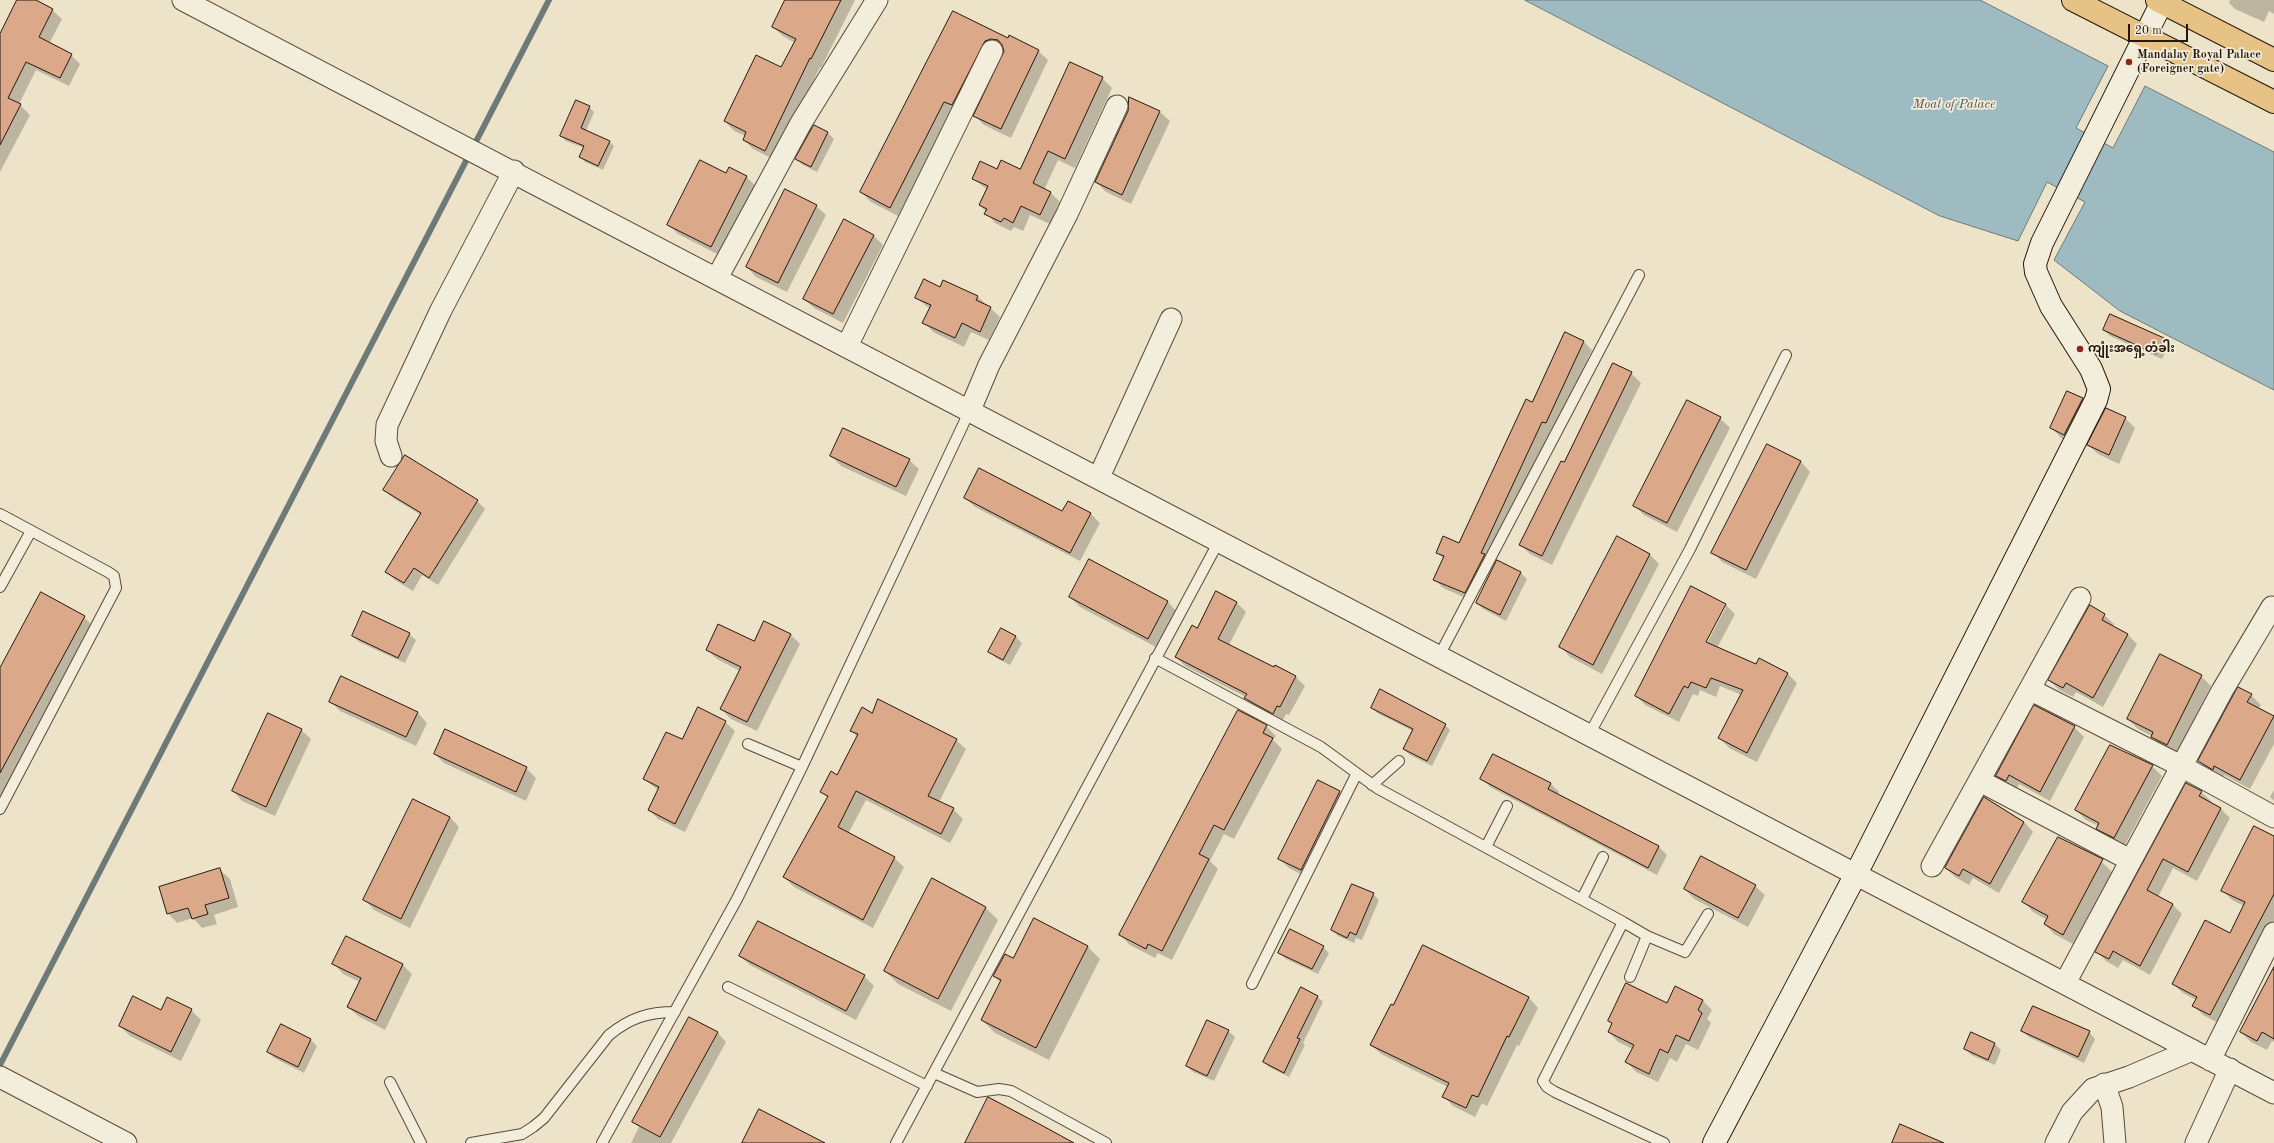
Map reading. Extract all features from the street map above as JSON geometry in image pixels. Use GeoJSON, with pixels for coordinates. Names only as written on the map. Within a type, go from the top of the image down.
{"type":"FeatureCollection","features":[{"type":"Feature","properties":{"kind":"main road"},"geometry":{"type":"LineString","coordinates":[[2074,0],[2274,102]]}},
{"type":"Feature","properties":{"kind":"main road"},"geometry":{"type":"LineString","coordinates":[[2161,1],[2274,60]]}},
{"type":"Feature","properties":{"kind":"street"},"geometry":{"type":"LineString","coordinates":[[182,0],[514,171],[2274,1093]]}},
{"type":"Feature","properties":{"kind":"street"},"geometry":{"type":"LineString","coordinates":[[718,278],[801,123],[877,0]]}},
{"type":"Feature","properties":{"kind":"street"},"geometry":{"type":"LineString","coordinates":[[1714,1143],[1856,874],[2047,500],[2098,393],[2091,369],[2051,306],[2036,272],[2035,264],[2037,255],[2048,230],[2145,37],[2161,1]]}},
{"type":"Feature","properties":{"kind":"street"},"geometry":{"type":"LineString","coordinates":[[847,346],[992,51]]}},
{"type":"Feature","properties":{"kind":"street"},"geometry":{"type":"LineString","coordinates":[[970,410],[989,365],[1066,214],[1117,106]]}},
{"type":"Feature","properties":{"kind":"street"},"geometry":{"type":"LineString","coordinates":[[391,456],[386,441],[387,425],[441,310],[514,171]]}},
{"type":"Feature","properties":{"kind":"street"},"geometry":{"type":"LineString","coordinates":[[1099,478],[1171,319]]}},
{"type":"Feature","properties":{"kind":"street"},"geometry":{"type":"LineString","coordinates":[[1932,866],[2031,690],[2080,598]]}},
{"type":"Feature","properties":{"kind":"street"},"geometry":{"type":"LineString","coordinates":[[2065,984],[2181,766],[2231,676],[2272,607]]}},
{"type":"Feature","properties":{"kind":"street"},"geometry":{"type":"LineString","coordinates":[[2031,690],[2181,766],[2274,817]]}},
{"type":"Feature","properties":{"kind":"street"},"geometry":{"type":"LineString","coordinates":[[1980,781],[2130,860]]}},
{"type":"Feature","properties":{"kind":"street"},"geometry":{"type":"LineString","coordinates":[[2210,1060],[2274,933]]}},
{"type":"Feature","properties":{"kind":"street"},"geometry":{"type":"LineString","coordinates":[[2056,1143],[2079,1103],[2093,1089],[2104,1084],[2129,1077],[2192,1050]]}},
{"type":"Feature","properties":{"kind":"street"},"geometry":{"type":"LineString","coordinates":[[2196,1143],[2230,1069]]}},
{"type":"Feature","properties":{"kind":"street"},"geometry":{"type":"LineString","coordinates":[[5,1080],[126,1143]]}},
{"type":"Feature","properties":{"kind":"street"},"geometry":{"type":"LineString","coordinates":[[2104,1084],[2112,1107],[2115,1143]]}},
{"type":"Feature","properties":{"kind":"lane"},"geometry":{"type":"LineString","coordinates":[[1439,656],[1639,275]]}},
{"type":"Feature","properties":{"kind":"lane"},"geometry":{"type":"LineString","coordinates":[[1589,734],[1690,549],[1786,355]]}},
{"type":"Feature","properties":{"kind":"lane"},"geometry":{"type":"LineString","coordinates":[[602,1143],[737,899],[802,767],[970,410]]}},
{"type":"Feature","properties":{"kind":"lane"},"geometry":{"type":"LineString","coordinates":[[0,514],[108,572],[114,576],[116,588],[0,809]]}},
{"type":"Feature","properties":{"kind":"lane"},"geometry":{"type":"LineString","coordinates":[[0,587],[31,531]]}},
{"type":"Feature","properties":{"kind":"lane"},"geometry":{"type":"LineString","coordinates":[[896,1143],[1219,540]]}},
{"type":"Feature","properties":{"kind":"lane"},"geometry":{"type":"LineString","coordinates":[[1155,658],[1321,747],[1356,775],[1372,785],[1582,899],[1646,936],[1685,952],[1708,914]]}},
{"type":"Feature","properties":{"kind":"lane"},"geometry":{"type":"LineString","coordinates":[[748,744],[802,767]]}},
{"type":"Feature","properties":{"kind":"lane"},"geometry":{"type":"LineString","coordinates":[[1372,785],[1399,761]]}},
{"type":"Feature","properties":{"kind":"lane"},"geometry":{"type":"LineString","coordinates":[[1252,984],[1356,775]]}},
{"type":"Feature","properties":{"kind":"lane"},"geometry":{"type":"LineString","coordinates":[[1486,847],[1507,806]]}},
{"type":"Feature","properties":{"kind":"lane"},"geometry":{"type":"LineString","coordinates":[[1582,899],[1603,857]]}},
{"type":"Feature","properties":{"kind":"lane"},"geometry":{"type":"LineString","coordinates":[[1623,922],[1543,1081],[1547,1087],[1556,1092],[1664,1143]]}},
{"type":"Feature","properties":{"kind":"lane"},"geometry":{"type":"LineString","coordinates":[[1630,977],[1646,936]]}},
{"type":"Feature","properties":{"kind":"lane"},"geometry":{"type":"LineString","coordinates":[[728,987],[927,1086]]}},
{"type":"Feature","properties":{"kind":"lane"},"geometry":{"type":"LineString","coordinates":[[471,1143],[522,1134],[544,1118],[610,1035],[620,1026],[633,1018],[654,1012],[675,1012]]}},
{"type":"Feature","properties":{"kind":"lane"},"geometry":{"type":"LineString","coordinates":[[934,1074],[977,1092],[999,1089],[1011,1091],[1106,1143]]}},
{"type":"Feature","properties":{"kind":"lane"},"geometry":{"type":"LineString","coordinates":[[390,1082],[421,1143]]}},
{"type":"Feature","properties":{"kind":"water","name":"Moat of Palace"},"geometry":{"type":"Polygon","coordinates":[[[1525,0],[1980,0],[2108,66],[2076,128],[2113,148],[2145,86],[2274,152],[2274,390],[2120,311],[2054,260],[2085,202],[2047,182],[2018,241],[1940,216],[1525,0]]]}},
{"type":"Feature","properties":{"kind":"building"},"geometry":{"type":"Polygon","coordinates":[[[17,0],[36,0],[53,9],[39,37],[72,54],[60,78],[26,62],[8,98],[21,104],[0,145],[0,34],[17,0]]]}},
{"type":"Feature","properties":{"kind":"building"},"geometry":{"type":"Polygon","coordinates":[[[785,0],[841,0],[811,59],[810,58],[765,151],[743,140],[746,132],[724,121],[756,55],[781,67],[796,39],[772,27],[785,0]]]}},
{"type":"Feature","properties":{"kind":"building"},"geometry":{"type":"Polygon","coordinates":[[[953,11],[1008,38],[1009,35],[1039,50],[1001,129],[973,116],[1004,51],[998,40],[991,39],[985,41],[952,105],[944,102],[890,208],[860,192],[953,11]]]}},
{"type":"Feature","properties":{"kind":"building"},"geometry":{"type":"Polygon","coordinates":[[[1070,62],[1103,77],[1065,159],[1048,151],[1033,183],[1051,192],[1040,215],[1021,206],[1013,223],[1004,218],[1001,222],[984,214],[987,209],[979,205],[988,186],[972,179],[980,161],[997,169],[1001,160],[1020,169],[1070,62]]]}},
{"type":"Feature","properties":{"kind":"building"},"geometry":{"type":"Polygon","coordinates":[[[1129,97],[1160,111],[1122,195],[1095,182],[1128,111],[1129,97]]]}},
{"type":"Feature","properties":{"kind":"building"},"geometry":{"type":"Polygon","coordinates":[[[576,100],[590,106],[581,128],[610,141],[598,166],[579,157],[584,146],[560,136],[576,100]]]}},
{"type":"Feature","properties":{"kind":"building"},"geometry":{"type":"Polygon","coordinates":[[[814,125],[828,132],[811,167],[795,159],[814,125]]]}},
{"type":"Feature","properties":{"kind":"building"},"geometry":{"type":"Polygon","coordinates":[[[700,160],[726,173],[729,167],[747,176],[711,247],[667,225],[700,160]]]}},
{"type":"Feature","properties":{"kind":"building"},"geometry":{"type":"Polygon","coordinates":[[[785,189],[817,205],[778,283],[746,267],[785,189]]]}},
{"type":"Feature","properties":{"kind":"building"},"geometry":{"type":"Polygon","coordinates":[[[844,219],[874,235],[833,314],[803,299],[844,219]]]}},
{"type":"Feature","properties":{"kind":"building"},"geometry":{"type":"Polygon","coordinates":[[[924,279],[940,287],[943,280],[978,296],[976,300],[991,307],[980,332],[962,323],[955,338],[922,323],[931,305],[915,298],[924,279]]]}},
{"type":"Feature","properties":{"kind":"building"},"geometry":{"type":"Polygon","coordinates":[[[2110,314],[2164,338],[2156,354],[2103,330],[2110,314]]]}},
{"type":"Feature","properties":{"kind":"building"},"geometry":{"type":"Polygon","coordinates":[[[1565,332],[1584,341],[1546,423],[1542,422],[1481,553],[1485,554],[1465,593],[1433,580],[1444,556],[1436,553],[1443,536],[1459,543],[1526,399],[1532,402],[1565,332]]]}},
{"type":"Feature","properties":{"kind":"building"},"geometry":{"type":"Polygon","coordinates":[[[1613,363],[1632,372],[1542,556],[1519,545],[1561,461],[1564,462],[1613,363]]]}},
{"type":"Feature","properties":{"kind":"building"},"geometry":{"type":"Polygon","coordinates":[[[2067,391],[2083,398],[2064,435],[2050,428],[2067,391]]]}},
{"type":"Feature","properties":{"kind":"building"},"geometry":{"type":"Polygon","coordinates":[[[1687,400],[1721,417],[1667,523],[1633,506],[1687,400]]]}},
{"type":"Feature","properties":{"kind":"building"},"geometry":{"type":"Polygon","coordinates":[[[2106,408],[2126,417],[2109,455],[2087,445],[2106,408]]]}},
{"type":"Feature","properties":{"kind":"building"},"geometry":{"type":"Polygon","coordinates":[[[843,428],[910,459],[896,487],[830,456],[843,428]]]}},
{"type":"Feature","properties":{"kind":"building"},"geometry":{"type":"Polygon","coordinates":[[[1767,444],[1801,461],[1746,570],[1711,553],[1767,444]]]}},
{"type":"Feature","properties":{"kind":"building"},"geometry":{"type":"Polygon","coordinates":[[[405,455],[478,500],[429,578],[414,568],[404,583],[385,572],[421,513],[383,490],[405,455]]]}},
{"type":"Feature","properties":{"kind":"building"},"geometry":{"type":"Polygon","coordinates":[[[979,468],[1062,511],[1068,501],[1091,513],[1070,553],[964,498],[979,468]]]}},
{"type":"Feature","properties":{"kind":"building"},"geometry":{"type":"Polygon","coordinates":[[[1617,536],[1650,554],[1593,665],[1559,647],[1617,536]]]}},
{"type":"Feature","properties":{"kind":"building"},"geometry":{"type":"Polygon","coordinates":[[[1089,559],[1168,601],[1148,639],[1069,597],[1089,559]]]}},
{"type":"Feature","properties":{"kind":"building"},"geometry":{"type":"Polygon","coordinates":[[[1497,560],[1521,572],[1500,615],[1476,603],[1497,560]]]}},
{"type":"Feature","properties":{"kind":"building"},"geometry":{"type":"Polygon","coordinates":[[[1691,586],[1726,604],[1706,642],[1756,664],[1759,658],[1788,673],[1747,753],[1718,738],[1743,690],[1711,678],[1706,688],[1691,682],[1688,688],[1684,686],[1669,714],[1635,696],[1691,586]]]}},
{"type":"Feature","properties":{"kind":"building"},"geometry":{"type":"Polygon","coordinates":[[[1216,591],[1237,602],[1218,639],[1274,667],[1275,665],[1296,676],[1280,707],[1277,706],[1273,714],[1244,698],[1247,694],[1175,657],[1192,625],[1197,628],[1216,591]]]}},
{"type":"Feature","properties":{"kind":"building"},"geometry":{"type":"Polygon","coordinates":[[[41,592],[85,616],[0,773],[0,668],[41,592]]]}},
{"type":"Feature","properties":{"kind":"building"},"geometry":{"type":"Polygon","coordinates":[[[2090,605],[2105,614],[2102,620],[2128,634],[2093,698],[2066,683],[2063,688],[2048,680],[2090,605]]]}},
{"type":"Feature","properties":{"kind":"building"},"geometry":{"type":"Polygon","coordinates":[[[363,611],[410,633],[398,658],[352,636],[363,611]]]}},
{"type":"Feature","properties":{"kind":"building"},"geometry":{"type":"Polygon","coordinates":[[[764,621],[791,634],[747,722],[720,709],[741,667],[706,650],[718,624],[754,641],[764,621]]]}},
{"type":"Feature","properties":{"kind":"building"},"geometry":{"type":"Polygon","coordinates":[[[1001,628],[1016,636],[1003,660],[988,652],[1001,628]]]}},
{"type":"Feature","properties":{"kind":"building"},"geometry":{"type":"Polygon","coordinates":[[[2160,654],[2202,675],[2167,745],[2151,737],[2153,732],[2127,719],[2160,654]]]}},
{"type":"Feature","properties":{"kind":"building"},"geometry":{"type":"Polygon","coordinates":[[[341,676],[418,712],[406,737],[329,702],[341,676]]]}},
{"type":"Feature","properties":{"kind":"building"},"geometry":{"type":"Polygon","coordinates":[[[2238,687],[2252,694],[2247,702],[2274,716],[2240,780],[2214,766],[2213,770],[2198,761],[2238,687]]]}},
{"type":"Feature","properties":{"kind":"building"},"geometry":{"type":"Polygon","coordinates":[[[1380,689],[1446,724],[1427,761],[1403,749],[1413,729],[1371,708],[1380,689]]]}},
{"type":"Feature","properties":{"kind":"building"},"geometry":{"type":"Polygon","coordinates":[[[878,699],[957,739],[928,796],[954,808],[941,834],[856,791],[838,827],[895,857],[863,920],[783,877],[828,796],[820,792],[831,771],[837,775],[858,734],[850,731],[862,707],[872,713],[878,699]]]}},
{"type":"Feature","properties":{"kind":"building"},"geometry":{"type":"Polygon","coordinates":[[[2034,705],[2075,726],[2040,792],[2009,775],[2006,781],[1996,776],[2034,705]]]}},
{"type":"Feature","properties":{"kind":"building"},"geometry":{"type":"Polygon","coordinates":[[[698,707],[726,721],[675,824],[648,810],[659,787],[643,779],[666,732],[682,739],[698,707]]]}},
{"type":"Feature","properties":{"kind":"building"},"geometry":{"type":"Polygon","coordinates":[[[1238,710],[1267,725],[1263,733],[1273,738],[1224,830],[1214,825],[1199,854],[1209,859],[1162,951],[1148,944],[1146,949],[1119,935],[1238,710]]]}},
{"type":"Feature","properties":{"kind":"building"},"geometry":{"type":"Polygon","coordinates":[[[268,713],[302,729],[266,807],[232,791],[268,713]]]}},
{"type":"Feature","properties":{"kind":"building"},"geometry":{"type":"Polygon","coordinates":[[[445,729],[527,767],[516,792],[434,754],[445,729]]]}},
{"type":"Feature","properties":{"kind":"building"},"geometry":{"type":"Polygon","coordinates":[[[2110,745],[2153,765],[2114,838],[2096,829],[2099,823],[2075,810],[2110,745]]]}},
{"type":"Feature","properties":{"kind":"building"},"geometry":{"type":"Polygon","coordinates":[[[1493,754],[1551,783],[1548,789],[1659,846],[1648,868],[1480,779],[1493,754]]]}},
{"type":"Feature","properties":{"kind":"building"},"geometry":{"type":"Polygon","coordinates":[[[1318,780],[1340,791],[1301,870],[1278,859],[1318,780]]]}},
{"type":"Feature","properties":{"kind":"building"},"geometry":{"type":"Polygon","coordinates":[[[2186,783],[2202,791],[2199,796],[2221,808],[2188,872],[2163,859],[2147,890],[2173,904],[2140,966],[2113,951],[2109,959],[2095,952],[2186,783]]]}},
{"type":"Feature","properties":{"kind":"building"},"geometry":{"type":"Polygon","coordinates":[[[1984,797],[2024,822],[1990,884],[1963,869],[1959,876],[1945,868],[1984,797]]]}},
{"type":"Feature","properties":{"kind":"building"},"geometry":{"type":"Polygon","coordinates":[[[413,799],[450,817],[401,919],[363,900],[413,799]]]}},
{"type":"Feature","properties":{"kind":"building"},"geometry":{"type":"Polygon","coordinates":[[[2254,826],[2274,836],[2274,894],[2210,1015],[2192,1006],[2197,997],[2172,984],[2205,920],[2230,933],[2245,902],[2221,891],[2254,826]]]}},
{"type":"Feature","properties":{"kind":"building"},"geometry":{"type":"Polygon","coordinates":[[[2058,837],[2103,859],[2063,935],[2044,924],[2048,916],[2022,902],[2058,837]]]}},
{"type":"Feature","properties":{"kind":"building"},"geometry":{"type":"Polygon","coordinates":[[[1701,856],[1756,885],[1738,918],[1684,889],[1701,856]]]}},
{"type":"Feature","properties":{"kind":"building"},"geometry":{"type":"Polygon","coordinates":[[[220,868],[229,898],[205,905],[208,914],[192,919],[188,908],[167,914],[159,887],[220,868]]]}},
{"type":"Feature","properties":{"kind":"building"},"geometry":{"type":"Polygon","coordinates":[[[932,878],[986,907],[938,999],[884,971],[932,878]]]}},
{"type":"Feature","properties":{"kind":"building"},"geometry":{"type":"Polygon","coordinates":[[[1352,884],[1374,893],[1356,935],[1350,932],[1347,938],[1331,930],[1352,884]]]}},
{"type":"Feature","properties":{"kind":"building"},"geometry":{"type":"Polygon","coordinates":[[[1034,918],[1088,946],[1036,1048],[981,1020],[1001,980],[993,976],[1005,954],[1013,958],[1034,918]]]}},
{"type":"Feature","properties":{"kind":"building"},"geometry":{"type":"Polygon","coordinates":[[[758,921],[865,975],[846,1011],[739,956],[758,921]]]}},
{"type":"Feature","properties":{"kind":"building"},"geometry":{"type":"Polygon","coordinates":[[[1290,929],[1324,946],[1312,969],[1278,953],[1290,929]]]}},
{"type":"Feature","properties":{"kind":"building"},"geometry":{"type":"Polygon","coordinates":[[[346,936],[403,964],[376,1021],[347,1007],[361,978],[332,964],[346,936]]]}},
{"type":"Feature","properties":{"kind":"building"},"geometry":{"type":"Polygon","coordinates":[[[1423,945],[1529,997],[1509,1037],[1507,1036],[1478,1097],[1472,1095],[1466,1108],[1442,1097],[1449,1083],[1370,1045],[1391,1004],[1393,1005],[1423,945]]]}},
{"type":"Feature","properties":{"kind":"building"},"geometry":{"type":"Polygon","coordinates":[[[2274,967],[2274,1039],[2262,1032],[2257,1041],[2240,1032],[2274,967]]]}},
{"type":"Feature","properties":{"kind":"building"},"geometry":{"type":"Polygon","coordinates":[[[1626,983],[1667,1003],[1675,986],[1703,1000],[1698,1010],[1702,1013],[1689,1041],[1676,1035],[1668,1053],[1660,1049],[1649,1074],[1625,1062],[1634,1045],[1608,1032],[1612,1023],[1608,1021],[1626,983]]]}},
{"type":"Feature","properties":{"kind":"building"},"geometry":{"type":"Polygon","coordinates":[[[1301,987],[1318,996],[1297,1038],[1300,1039],[1284,1073],[1263,1062],[1301,987]]]}},
{"type":"Feature","properties":{"kind":"building"},"geometry":{"type":"Polygon","coordinates":[[[133,996],[161,1010],[167,997],[192,1009],[171,1052],[119,1026],[133,996]]]}},
{"type":"Feature","properties":{"kind":"building"},"geometry":{"type":"Polygon","coordinates":[[[2033,1006],[2090,1031],[2078,1057],[2021,1031],[2033,1006]]]}},
{"type":"Feature","properties":{"kind":"building"},"geometry":{"type":"Polygon","coordinates":[[[689,1017],[718,1032],[660,1137],[632,1122],[689,1017]]]}},
{"type":"Feature","properties":{"kind":"building"},"geometry":{"type":"Polygon","coordinates":[[[1207,1020],[1229,1030],[1207,1076],[1186,1066],[1207,1020]]]}},
{"type":"Feature","properties":{"kind":"building"},"geometry":{"type":"Polygon","coordinates":[[[281,1024],[311,1039],[298,1067],[267,1052],[281,1024]]]}},
{"type":"Feature","properties":{"kind":"building"},"geometry":{"type":"Polygon","coordinates":[[[1971,1032],[1995,1043],[1988,1060],[1964,1049],[1971,1032]]]}},
{"type":"Feature","properties":{"kind":"building"},"geometry":{"type":"Polygon","coordinates":[[[988,1097],[1043,1126],[1074,1143],[965,1143],[988,1097]]]}},
{"type":"Feature","properties":{"kind":"building"},"geometry":{"type":"Polygon","coordinates":[[[759,1109],[825,1143],[742,1143],[759,1109]]]}},
{"type":"Feature","properties":{"kind":"building"},"geometry":{"type":"Polygon","coordinates":[[[1900,1124],[1944,1143],[1892,1143],[1900,1124]]]}},
{"type":"Feature","properties":{"kind":"waterway"},"geometry":{"type":"LineString","coordinates":[[0,1065],[549,0]]}},
{"type":"Feature","properties":{"kind":"place","name":"Mandalay Royal Palace (Foreigner gate)"},"geometry":{"type":"Point","coordinates":[2129,62]}},
{"type":"Feature","properties":{"kind":"place","name":"ကျုံးအရှေ့တံခါး"},"geometry":{"type":"Point","coordinates":[2080,349]}}]}
